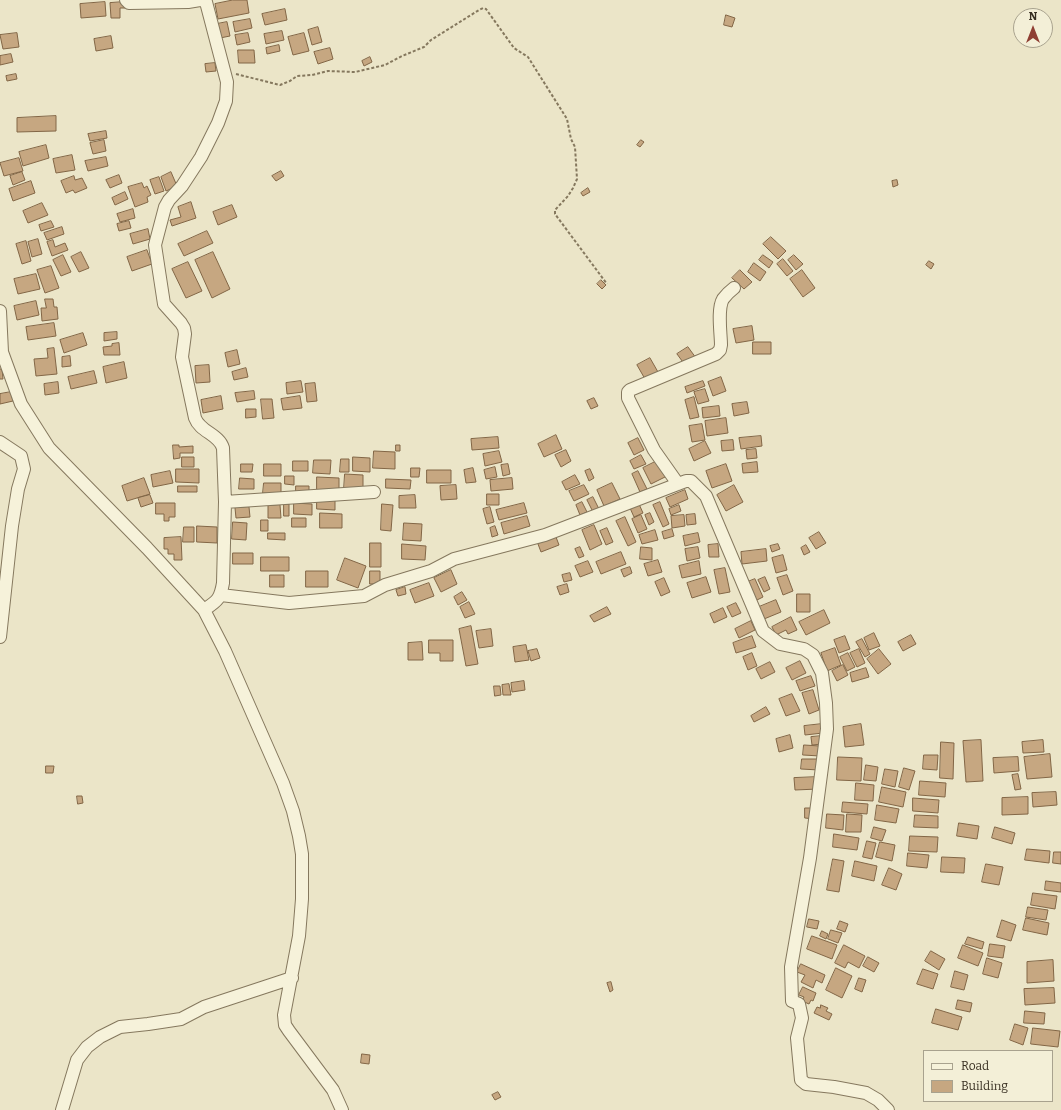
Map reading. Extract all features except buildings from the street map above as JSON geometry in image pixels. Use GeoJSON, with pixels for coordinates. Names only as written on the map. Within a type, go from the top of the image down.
{"type":"FeatureCollection","features":[{"type":"Feature","properties":{"kind":"street"},"geometry":{"type":"LineString","coordinates":[[126,0],[129,3],[188,2],[200,0]]}},
{"type":"Feature","properties":{"kind":"street"},"geometry":{"type":"LineString","coordinates":[[204,0],[206,2],[225,72],[227,82],[226,100],[218,123],[201,157],[182,186],[169,200],[165,207],[154,245],[164,304],[184,328],[185,334],[182,357],[194,418],[199,426],[222,444],[225,502],[223,583],[221,595],[218,600],[204,610]]}},
{"type":"Feature","properties":{"kind":"street"},"geometry":{"type":"LineString","coordinates":[[678,484],[654,450],[628,398],[628,392],[716,354],[720,350],[721,345],[720,307],[726,295],[734,288]]}},
{"type":"Feature","properties":{"kind":"street"},"geometry":{"type":"LineString","coordinates":[[0,311],[2,352],[21,404],[49,448],[147,548],[204,610],[225,651],[283,783],[300,836],[302,854],[300,936],[284,1015],[286,1025],[333,1090],[342,1110]]}},
{"type":"Feature","properties":{"kind":"street"},"geometry":{"type":"LineString","coordinates":[[0,442],[21,456],[24,469],[18,489],[12,526],[0,637]]}},
{"type":"Feature","properties":{"kind":"street"},"geometry":{"type":"LineString","coordinates":[[221,595],[290,603],[364,596],[385,584],[431,571],[454,559],[545,535],[686,481],[691,481],[706,496],[763,632],[780,644],[804,649],[813,655],[822,672],[826,703],[827,729],[810,858],[791,967],[792,1001],[799,1004],[802,1018],[797,1038],[801,1080],[806,1084],[866,1093],[878,1100],[888,1110]]}},
{"type":"Feature","properties":{"kind":"street"},"geometry":{"type":"LineString","coordinates":[[225,502],[374,492]]}},
{"type":"Feature","properties":{"kind":"street"},"geometry":{"type":"LineString","coordinates":[[62,1110],[77,1060],[87,1047],[100,1037],[120,1026],[148,1024],[181,1019],[204,1007],[292,978]]}},
{"type":"Feature","properties":{"kind":"path"},"geometry":{"type":"LineString","coordinates":[[225,72],[240,74],[280,85],[297,76],[312,75],[328,71],[355,72],[385,65],[424,47],[431,40],[479,10],[483,8],[486,9],[514,48],[528,57],[567,119],[571,139],[575,147],[577,179],[568,196],[555,210],[555,214],[607,284]]}}]}
